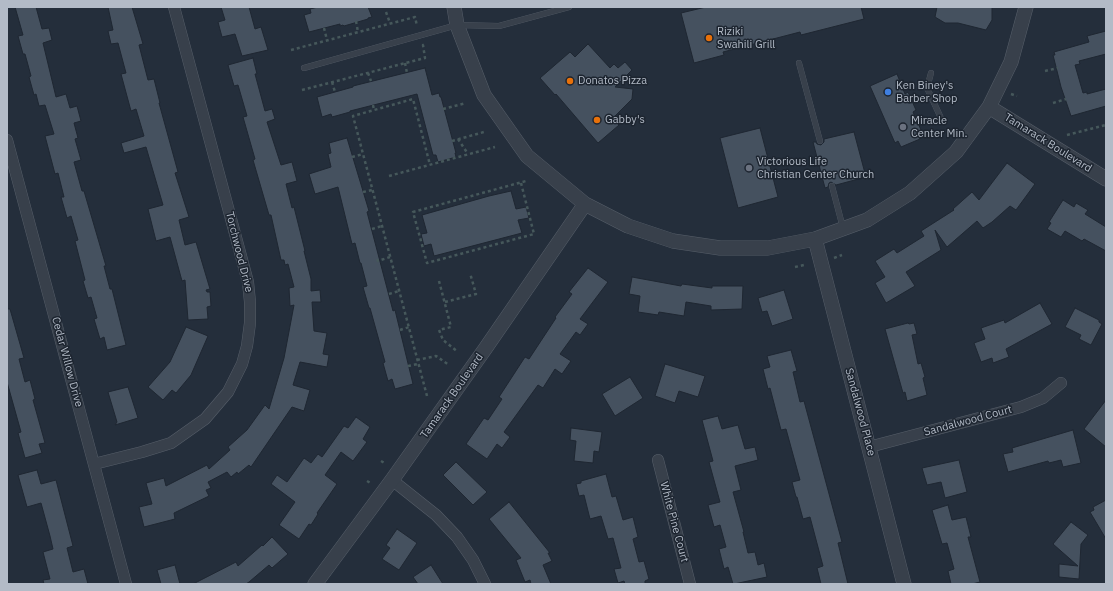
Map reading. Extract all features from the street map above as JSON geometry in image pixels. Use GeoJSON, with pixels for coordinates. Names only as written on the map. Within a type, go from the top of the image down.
{"type":"FeatureCollection","features":[{"type":"Feature","properties":{"kind":"street","name":"Torchwood Drive"},"geometry":{"type":"LineString","coordinates":[[94,464],[171,443],[206,419],[228,392],[242,364],[247,346],[250,324],[248,282],[174,7]]}},
{"type":"Feature","properties":{"kind":"street"},"geometry":{"type":"LineString","coordinates":[[454,7],[457,25],[484,95],[527,156],[585,204],[628,226],[673,241],[720,248],[768,248],[815,239],[867,220],[910,193],[956,152],[989,107],[1011,62],[1026,7]]}},
{"type":"Feature","properties":{"kind":"street","name":"Tamarack Boulevard"},"geometry":{"type":"LineString","coordinates":[[989,107],[1106,179]]}},
{"type":"Feature","properties":{"kind":"street","name":"Cedar Willow Drive"},"geometry":{"type":"LineString","coordinates":[[7,140],[126,584]]}},
{"type":"Feature","properties":{"kind":"street","name":"Tamarack Boulevard"},"geometry":{"type":"LineString","coordinates":[[316,584],[485,349],[585,204]]}},
{"type":"Feature","properties":{"kind":"street","name":"Sandalwood Place"},"geometry":{"type":"LineString","coordinates":[[815,239],[904,584]]}},
{"type":"Feature","properties":{"kind":"street","name":"Sandalwood Court"},"geometry":{"type":"LineString","coordinates":[[869,447],[1021,407],[1043,398],[1062,383]]}},
{"type":"Feature","properties":{"kind":"street","name":"White Pine Court"},"geometry":{"type":"LineString","coordinates":[[658,460],[690,584]]}},
{"type":"Feature","properties":{"kind":"street"},"geometry":{"type":"LineString","coordinates":[[392,480],[436,515],[457,537],[473,560],[485,584]]}},
{"type":"Feature","properties":{"kind":"lane"},"geometry":{"type":"LineString","coordinates":[[304,68],[457,25],[500,26],[569,7]]}},
{"type":"Feature","properties":{"kind":"lane"},"geometry":{"type":"LineString","coordinates":[[799,63],[820,141]]}},
{"type":"Feature","properties":{"kind":"lane"},"geometry":{"type":"LineString","coordinates":[[931,73],[927,88],[941,118]]}},
{"type":"Feature","properties":{"kind":"lane"},"geometry":{"type":"LineString","coordinates":[[832,186],[843,229]]}},
{"type":"Feature","properties":{"kind":"path"},"geometry":{"type":"LineString","coordinates":[[386,12],[390,23]]}},
{"type":"Feature","properties":{"kind":"path"},"geometry":{"type":"LineString","coordinates":[[291,50],[415,17],[418,29]]}},
{"type":"Feature","properties":{"kind":"path"},"geometry":{"type":"LineString","coordinates":[[356,21],[358,32]]}},
{"type":"Feature","properties":{"kind":"path"},"geometry":{"type":"LineString","coordinates":[[324,28],[327,40]]}},
{"type":"Feature","properties":{"kind":"path"},"geometry":{"type":"LineString","coordinates":[[302,90],[425,58],[423,45],[428,43]]}},
{"type":"Feature","properties":{"kind":"path"},"geometry":{"type":"LineString","coordinates":[[404,63],[407,73]]}},
{"type":"Feature","properties":{"kind":"path"},"geometry":{"type":"LineString","coordinates":[[1045,71],[1058,68]]}},
{"type":"Feature","properties":{"kind":"path"},"geometry":{"type":"LineString","coordinates":[[368,73],[371,81]]}},
{"type":"Feature","properties":{"kind":"path"},"geometry":{"type":"LineString","coordinates":[[332,82],[335,92]]}},
{"type":"Feature","properties":{"kind":"path"},"geometry":{"type":"LineString","coordinates":[[1011,94],[1017,96]]}},
{"type":"Feature","properties":{"kind":"path"},"geometry":{"type":"LineString","coordinates":[[427,396],[353,116],[413,99],[430,165]]}},
{"type":"Feature","properties":{"kind":"path"},"geometry":{"type":"LineString","coordinates":[[1053,103],[1066,99]]}},
{"type":"Feature","properties":{"kind":"path"},"geometry":{"type":"LineString","coordinates":[[443,109],[466,103]]}},
{"type":"Feature","properties":{"kind":"path"},"geometry":{"type":"LineString","coordinates":[[373,105],[374,110]]}},
{"type":"Feature","properties":{"kind":"path"},"geometry":{"type":"LineString","coordinates":[[1067,135],[1106,125]]}},
{"type":"Feature","properties":{"kind":"path"},"geometry":{"type":"LineString","coordinates":[[452,141],[484,132]]}},
{"type":"Feature","properties":{"kind":"path"},"geometry":{"type":"LineString","coordinates":[[458,139],[468,154]]}},
{"type":"Feature","properties":{"kind":"path"},"geometry":{"type":"LineString","coordinates":[[389,176],[495,147]]}},
{"type":"Feature","properties":{"kind":"path"},"geometry":{"type":"LineString","coordinates":[[352,157],[363,154]]}},
{"type":"Feature","properties":{"kind":"path"},"geometry":{"type":"LineString","coordinates":[[520,183],[534,234],[427,263],[413,212],[526,181]]}},
{"type":"Feature","properties":{"kind":"path"},"geometry":{"type":"LineString","coordinates":[[363,192],[372,190]]}},
{"type":"Feature","properties":{"kind":"path"},"geometry":{"type":"LineString","coordinates":[[372,229],[382,226]]}},
{"type":"Feature","properties":{"kind":"path"},"geometry":{"type":"LineString","coordinates":[[834,258],[842,255]]}},
{"type":"Feature","properties":{"kind":"path"},"geometry":{"type":"LineString","coordinates":[[377,259],[378,261],[390,257]]}},
{"type":"Feature","properties":{"kind":"path"},"geometry":{"type":"LineString","coordinates":[[795,267],[804,265]]}},
{"type":"Feature","properties":{"kind":"path"},"geometry":{"type":"LineString","coordinates":[[445,302],[476,294],[470,273]]}},
{"type":"Feature","properties":{"kind":"path"},"geometry":{"type":"LineString","coordinates":[[439,281],[451,327],[439,330],[443,340],[458,352]]}},
{"type":"Feature","properties":{"kind":"path"},"geometry":{"type":"LineString","coordinates":[[389,294],[399,291]]}},
{"type":"Feature","properties":{"kind":"path"},"geometry":{"type":"LineString","coordinates":[[400,330],[409,327]]}},
{"type":"Feature","properties":{"kind":"path"},"geometry":{"type":"LineString","coordinates":[[417,360],[436,356],[449,366]]}},
{"type":"Feature","properties":{"kind":"path"},"geometry":{"type":"LineString","coordinates":[[408,366],[418,364]]}},
{"type":"Feature","properties":{"kind":"path"},"geometry":{"type":"LineString","coordinates":[[381,461],[386,464]]}},
{"type":"Feature","properties":{"kind":"path"},"geometry":{"type":"LineString","coordinates":[[367,481],[372,484]]}},
{"type":"Feature","properties":{"kind":"building"},"geometry":{"type":"Polygon","coordinates":[[[15,7],[36,7],[42,29],[49,28],[52,40],[43,43],[56,97],[66,94],[70,108],[77,106],[81,121],[74,123],[78,138],[75,139],[81,160],[74,162],[106,266],[104,266],[110,289],[112,289],[126,345],[107,350],[104,337],[100,339],[94,319],[97,318],[91,297],[88,298],[83,281],[85,280],[75,241],[78,240],[71,216],[67,218],[61,197],[64,197],[58,173],[55,174],[45,136],[54,134],[45,105],[39,106],[36,94],[34,95],[29,77],[31,76],[18,36],[23,35],[15,7]]]}},
{"type":"Feature","properties":{"kind":"building"},"geometry":{"type":"Polygon","coordinates":[[[108,7],[132,7],[143,44],[139,45],[148,80],[154,79],[178,172],[175,173],[189,217],[179,220],[185,245],[196,242],[210,289],[206,290],[207,292],[210,292],[211,306],[207,307],[208,319],[188,320],[185,280],[182,281],[170,237],[156,241],[148,209],[163,205],[146,147],[124,153],[121,143],[144,136],[136,109],[131,111],[121,74],[126,73],[118,43],[111,44],[108,31],[113,30],[108,7]]]}},
{"type":"Feature","properties":{"kind":"building"},"geometry":{"type":"Polygon","coordinates":[[[221,7],[249,7],[255,29],[261,27],[268,50],[242,56],[235,34],[222,37],[218,22],[225,20],[221,7]]]}},
{"type":"Feature","properties":{"kind":"building"},"geometry":{"type":"Polygon","coordinates":[[[318,7],[368,7],[372,17],[344,26],[340,26],[340,24],[309,32],[304,15],[311,13],[310,9],[318,7]]]}},
{"type":"Feature","properties":{"kind":"building"},"geometry":{"type":"Polygon","coordinates":[[[706,7],[861,7],[864,19],[801,35],[800,32],[723,52],[724,55],[694,63],[681,13],[706,7]]]}},
{"type":"Feature","properties":{"kind":"building"},"geometry":{"type":"Polygon","coordinates":[[[937,7],[992,7],[992,20],[986,30],[958,23],[945,23],[935,17],[937,7]]]}},
{"type":"Feature","properties":{"kind":"building"},"geometry":{"type":"Polygon","coordinates":[[[1106,31],[1106,54],[1079,61],[1080,64],[1075,65],[1083,93],[1087,92],[1087,94],[1106,89],[1106,106],[1071,116],[1061,87],[1053,55],[1055,55],[1054,52],[1089,42],[1087,36],[1106,31]]]}},
{"type":"Feature","properties":{"kind":"building"},"geometry":{"type":"Polygon","coordinates":[[[588,44],[610,68],[614,64],[618,68],[625,62],[632,70],[615,87],[633,89],[632,99],[613,118],[619,125],[598,143],[556,94],[555,95],[540,78],[570,52],[575,57],[588,44]]]}},
{"type":"Feature","properties":{"kind":"building"},"geometry":{"type":"Polygon","coordinates":[[[253,58],[257,74],[255,74],[265,111],[272,109],[275,119],[267,122],[281,165],[292,162],[297,181],[286,184],[292,208],[294,207],[305,251],[311,279],[311,291],[320,290],[321,302],[312,302],[314,331],[327,333],[323,354],[329,355],[327,367],[300,362],[293,385],[310,390],[304,411],[292,407],[251,467],[249,465],[238,474],[237,472],[231,477],[227,472],[208,482],[211,488],[206,490],[209,496],[174,513],[175,519],[144,527],[139,507],[152,504],[146,483],[164,478],[166,486],[207,465],[209,469],[230,450],[228,447],[247,430],[265,405],[269,409],[284,358],[294,305],[290,306],[289,288],[294,287],[288,264],[285,265],[284,260],[281,260],[271,215],[269,215],[253,160],[255,159],[243,117],[247,116],[238,85],[234,86],[228,65],[253,58]]]}},
{"type":"Feature","properties":{"kind":"building"},"geometry":{"type":"Polygon","coordinates":[[[425,68],[432,95],[439,93],[441,97],[456,157],[438,162],[436,155],[433,155],[417,94],[332,117],[331,114],[322,117],[317,97],[353,86],[425,68]]]}},
{"type":"Feature","properties":{"kind":"building"},"geometry":{"type":"Polygon","coordinates":[[[897,74],[905,94],[908,92],[916,110],[913,112],[921,130],[918,132],[920,139],[901,147],[898,141],[895,143],[870,86],[897,74]]]}},
{"type":"Feature","properties":{"kind":"building","name":"Victorious Life Christian Center Church"},"geometry":{"type":"Polygon","coordinates":[[[760,128],[778,197],[738,208],[720,138],[760,128]]]}},
{"type":"Feature","properties":{"kind":"building"},"geometry":{"type":"Polygon","coordinates":[[[854,132],[866,177],[836,185],[831,182],[829,183],[828,187],[825,188],[813,142],[821,145],[824,142],[824,139],[854,132]]]}},
{"type":"Feature","properties":{"kind":"building"},"geometry":{"type":"Polygon","coordinates":[[[347,138],[369,211],[367,212],[393,311],[395,310],[413,384],[395,389],[392,379],[388,381],[383,363],[385,362],[363,287],[367,286],[355,243],[352,244],[338,187],[315,194],[309,174],[331,167],[328,154],[331,153],[329,143],[347,138]]]}},
{"type":"Feature","properties":{"kind":"building"},"geometry":{"type":"Polygon","coordinates":[[[1007,163],[1035,184],[1016,210],[1010,206],[983,228],[977,221],[947,247],[935,230],[941,250],[906,272],[915,286],[886,303],[875,283],[885,277],[875,261],[894,249],[897,253],[924,236],[921,231],[954,210],[953,209],[972,192],[979,200],[1007,163]]]}},
{"type":"Feature","properties":{"kind":"building"},"geometry":{"type":"Polygon","coordinates":[[[511,191],[516,209],[526,207],[529,218],[518,220],[522,233],[434,256],[431,244],[424,246],[421,234],[427,233],[422,215],[511,191]]]}},
{"type":"Feature","properties":{"kind":"building"},"geometry":{"type":"Polygon","coordinates":[[[1063,200],[1074,207],[1076,203],[1088,210],[1085,214],[1106,227],[1106,251],[1084,239],[1082,241],[1065,231],[1061,237],[1047,229],[1051,223],[1049,222],[1063,200]]]}},
{"type":"Feature","properties":{"kind":"building"},"geometry":{"type":"Polygon","coordinates":[[[588,268],[608,282],[580,319],[588,324],[580,335],[576,332],[560,354],[571,361],[562,374],[555,369],[543,388],[538,385],[504,432],[510,437],[502,448],[497,444],[487,459],[466,444],[484,418],[488,420],[502,399],[499,397],[525,357],[529,359],[556,318],[555,317],[572,294],[569,292],[588,268]]]}},
{"type":"Feature","properties":{"kind":"building"},"geometry":{"type":"Polygon","coordinates":[[[632,277],[681,286],[682,284],[712,288],[712,286],[743,286],[742,309],[711,310],[711,306],[686,302],[684,316],[659,312],[658,315],[638,312],[640,296],[629,294],[632,277]]]}},
{"type":"Feature","properties":{"kind":"building"},"geometry":{"type":"Polygon","coordinates":[[[784,290],[793,319],[772,326],[767,311],[762,312],[758,298],[784,290]]]}},
{"type":"Feature","properties":{"kind":"building"},"geometry":{"type":"Polygon","coordinates":[[[1040,303],[1052,324],[1006,349],[1009,357],[993,363],[992,358],[981,362],[974,343],[985,339],[981,328],[1004,320],[1005,323],[1040,303]]]}},
{"type":"Feature","properties":{"kind":"building"},"geometry":{"type":"Polygon","coordinates":[[[1075,308],[1099,320],[1102,324],[1091,345],[1079,339],[1081,335],[1065,327],[1075,308]]]}},
{"type":"Feature","properties":{"kind":"building"},"geometry":{"type":"Polygon","coordinates":[[[7,309],[10,309],[24,358],[19,359],[25,382],[30,380],[35,399],[33,400],[45,443],[39,444],[42,453],[25,458],[18,433],[21,432],[7,382],[7,309]]]}},
{"type":"Feature","properties":{"kind":"building"},"geometry":{"type":"Polygon","coordinates":[[[908,323],[914,323],[917,334],[912,335],[918,364],[921,363],[925,377],[923,378],[927,395],[907,401],[905,392],[903,393],[885,329],[908,323]]]}},
{"type":"Feature","properties":{"kind":"building"},"geometry":{"type":"Polygon","coordinates":[[[186,327],[208,336],[191,375],[176,393],[172,390],[163,400],[148,387],[170,362],[186,327]]]}},
{"type":"Feature","properties":{"kind":"building"},"geometry":{"type":"Polygon","coordinates":[[[791,350],[797,371],[793,372],[800,402],[804,401],[842,542],[838,543],[848,584],[821,584],[817,568],[823,566],[810,517],[803,519],[796,497],[792,482],[800,480],[786,429],[781,430],[770,388],[768,389],[763,369],[770,367],[767,356],[791,350]]]}},
{"type":"Feature","properties":{"kind":"building"},"geometry":{"type":"Polygon","coordinates":[[[665,364],[705,376],[698,397],[679,391],[675,403],[655,396],[665,364]]]}},
{"type":"Feature","properties":{"kind":"building"},"geometry":{"type":"Polygon","coordinates":[[[630,377],[643,398],[615,416],[602,394],[630,377]]]}},
{"type":"Feature","properties":{"kind":"building"},"geometry":{"type":"Polygon","coordinates":[[[128,387],[138,418],[115,425],[117,422],[108,392],[128,387]]]}},
{"type":"Feature","properties":{"kind":"building"},"geometry":{"type":"Polygon","coordinates":[[[1106,400],[1106,447],[1084,429],[1106,400]]]}},
{"type":"Feature","properties":{"kind":"building"},"geometry":{"type":"Polygon","coordinates":[[[718,416],[722,429],[738,425],[745,449],[755,447],[758,460],[735,466],[741,490],[733,492],[748,553],[755,552],[758,565],[764,563],[767,577],[734,584],[728,567],[724,569],[719,549],[726,547],[720,525],[714,527],[708,505],[720,502],[709,462],[713,461],[702,420],[718,416]]]}},
{"type":"Feature","properties":{"kind":"building"},"geometry":{"type":"Polygon","coordinates":[[[356,417],[370,427],[363,439],[367,442],[353,461],[341,452],[325,475],[337,484],[317,513],[318,514],[311,525],[309,524],[299,539],[279,525],[295,502],[271,484],[277,475],[287,482],[304,458],[311,463],[318,454],[322,457],[344,426],[348,428],[356,417]]]}},
{"type":"Feature","properties":{"kind":"building"},"geometry":{"type":"Polygon","coordinates":[[[571,428],[602,432],[599,452],[594,451],[593,463],[574,461],[576,441],[570,440],[571,428]]]}},
{"type":"Feature","properties":{"kind":"building"},"geometry":{"type":"Polygon","coordinates":[[[1073,430],[1081,463],[1063,467],[1061,460],[1049,463],[1048,461],[1008,472],[1003,454],[1013,452],[1012,448],[1073,430]]]}},
{"type":"Feature","properties":{"kind":"building"},"geometry":{"type":"Polygon","coordinates":[[[959,460],[967,492],[945,498],[941,482],[927,485],[922,468],[959,460]]]}},
{"type":"Feature","properties":{"kind":"building"},"geometry":{"type":"Polygon","coordinates":[[[456,462],[487,492],[473,505],[443,475],[456,462]]]}},
{"type":"Feature","properties":{"kind":"building"},"geometry":{"type":"Polygon","coordinates":[[[37,470],[41,484],[56,480],[73,546],[67,548],[73,572],[84,569],[88,584],[44,584],[43,580],[50,579],[43,552],[53,549],[50,536],[41,503],[27,507],[18,475],[37,470]]]}},
{"type":"Feature","properties":{"kind":"building"},"geometry":{"type":"Polygon","coordinates":[[[606,474],[612,497],[616,496],[623,520],[633,517],[638,537],[633,539],[639,562],[644,561],[649,579],[645,581],[645,584],[625,584],[624,581],[618,583],[614,569],[621,568],[613,538],[608,539],[601,516],[590,519],[584,495],[579,496],[576,484],[581,483],[581,481],[606,474]]]}},
{"type":"Feature","properties":{"kind":"building"},"geometry":{"type":"Polygon","coordinates":[[[1106,500],[1106,539],[1090,512],[1094,510],[1093,507],[1106,500]]]}},
{"type":"Feature","properties":{"kind":"building"},"geometry":{"type":"Polygon","coordinates":[[[509,502],[550,553],[548,553],[552,561],[543,565],[551,584],[531,584],[530,580],[525,582],[516,560],[521,558],[489,519],[509,502]]]}},
{"type":"Feature","properties":{"kind":"building"},"geometry":{"type":"Polygon","coordinates":[[[948,505],[952,520],[966,517],[971,537],[968,537],[980,582],[972,584],[951,584],[948,571],[954,569],[947,543],[942,544],[932,510],[948,505]]]}},
{"type":"Feature","properties":{"kind":"building"},"geometry":{"type":"Polygon","coordinates":[[[1071,522],[1088,535],[1081,544],[1079,579],[1059,577],[1059,564],[1078,566],[1053,544],[1071,522]]]}},
{"type":"Feature","properties":{"kind":"building"},"geometry":{"type":"Polygon","coordinates":[[[397,529],[417,543],[399,570],[382,559],[390,548],[386,545],[397,529]]]}},
{"type":"Feature","properties":{"kind":"building"},"geometry":{"type":"Polygon","coordinates":[[[272,537],[288,554],[272,568],[269,565],[246,584],[193,584],[236,562],[238,566],[272,537]]]}},
{"type":"Feature","properties":{"kind":"building"},"geometry":{"type":"Polygon","coordinates":[[[175,565],[180,584],[161,584],[157,570],[175,565]]]}},
{"type":"Feature","properties":{"kind":"building"},"geometry":{"type":"Polygon","coordinates":[[[431,565],[443,584],[418,584],[413,577],[431,565]]]}},
{"type":"Feature","properties":{"kind":"place","name":"Riziki Swahili Grill"},"geometry":{"type":"Point","coordinates":[709,38]}},
{"type":"Feature","properties":{"kind":"place","name":"Donatos Pizza"},"geometry":{"type":"Point","coordinates":[570,81]}},
{"type":"Feature","properties":{"kind":"place","name":"Ken Biney's Barber Shop"},"geometry":{"type":"Point","coordinates":[888,92]}},
{"type":"Feature","properties":{"kind":"place","name":"Gabby's"},"geometry":{"type":"Point","coordinates":[597,120]}},
{"type":"Feature","properties":{"kind":"place","name":"Miracle Center Min."},"geometry":{"type":"Point","coordinates":[903,127]}},
{"type":"Feature","properties":{"kind":"place","name":"Victorious Life Christian Center Church"},"geometry":{"type":"Point","coordinates":[749,168]}}]}
